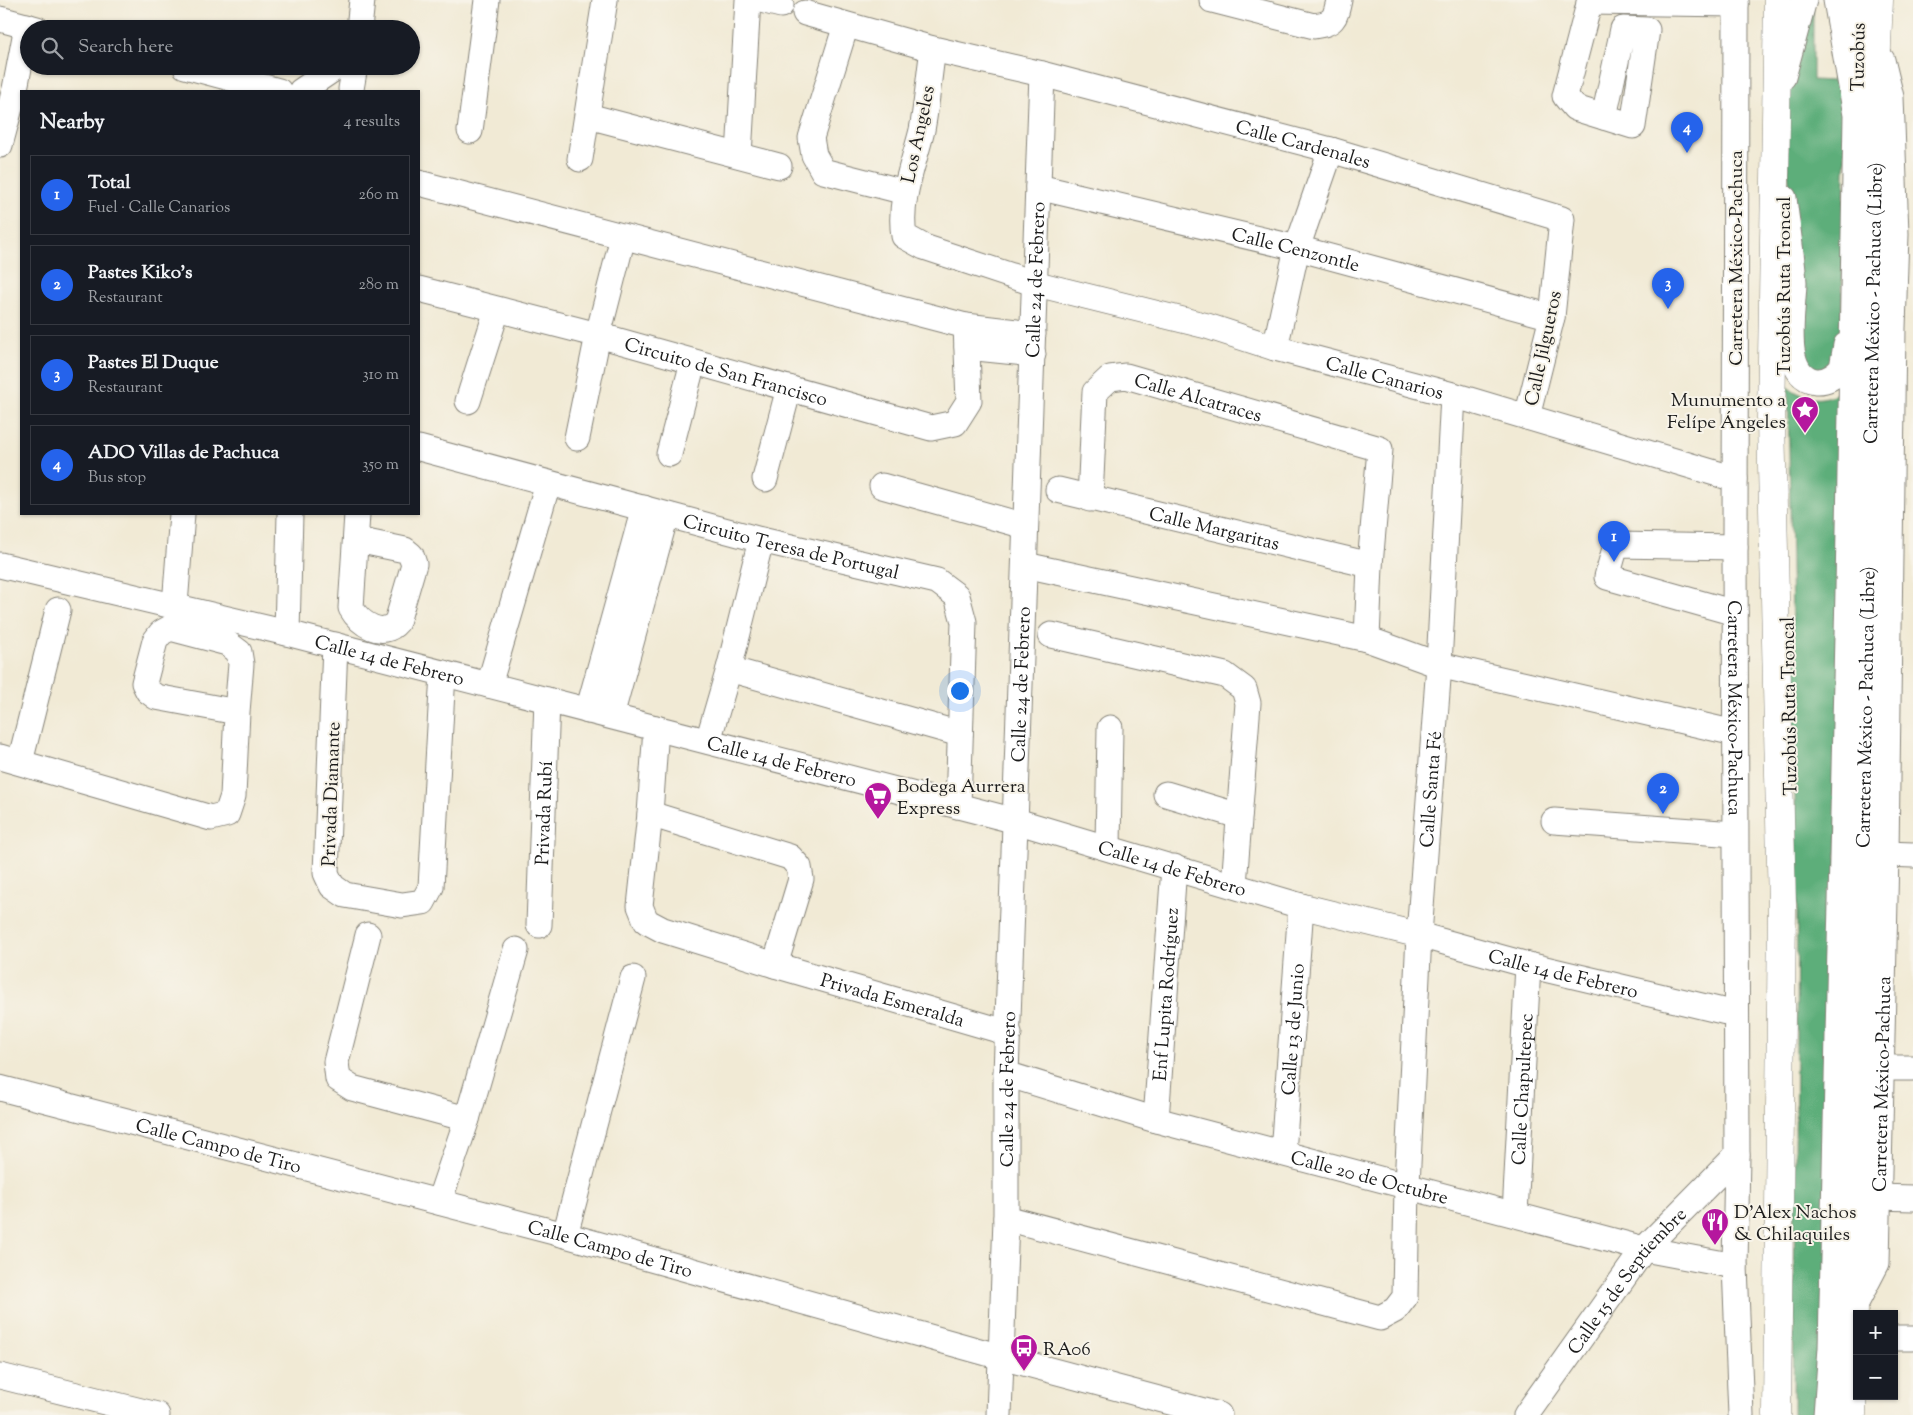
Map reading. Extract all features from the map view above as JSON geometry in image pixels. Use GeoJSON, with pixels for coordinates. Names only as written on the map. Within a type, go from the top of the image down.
{"type":"FeatureCollection","features":[{"type":"Feature","properties":{"kind":"highway"},"geometry":{"type":"LineString","coordinates":[[1777,1415],[1782,906],[1771,420],[1778,0]]}},
{"type":"Feature","properties":{"kind":"highway","name":"Carretera México - Pachuca (Libre)"},"geometry":{"type":"LineString","coordinates":[[1852,1415],[1847,1342],[1853,1309],[1894,97],[1877,44],[1875,2]]}},
{"type":"Feature","properties":{"kind":"street"},"geometry":{"type":"LineString","coordinates":[[360,20],[362,0]]}},
{"type":"Feature","properties":{"kind":"street"},"geometry":{"type":"LineString","coordinates":[[470,131],[487,0]]}},
{"type":"Feature","properties":{"kind":"street"},"geometry":{"type":"LineString","coordinates":[[580,159],[605,0]]}},
{"type":"Feature","properties":{"kind":"street"},"geometry":{"type":"LineString","coordinates":[[739,155],[748,0]]}},
{"type":"Feature","properties":{"kind":"street"},"geometry":{"type":"LineString","coordinates":[[1212,0],[1314,26],[1327,24],[1335,15],[1339,0]]}},
{"type":"Feature","properties":{"kind":"street"},"geometry":{"type":"LineString","coordinates":[[1782,86],[1783,0]]}},
{"type":"Feature","properties":{"kind":"street","name":"Tuzobús Ruta Troncal"},"geometry":{"type":"LineString","coordinates":[[1788,1415],[1791,909],[1783,372],[1782,86],[1787,57],[1804,0]]}},
{"type":"Feature","properties":{"kind":"street"},"geometry":{"type":"LineString","coordinates":[[1828,1415],[1847,1342],[1856,115],[1836,0]]}},
{"type":"Feature","properties":{"kind":"street"},"geometry":{"type":"LineString","coordinates":[[1604,117],[1575,108],[1565,96],[1590,1],[1736,2]]}},
{"type":"Feature","properties":{"kind":"street","name":"Carretera México-Pachuca"},"geometry":{"type":"LineString","coordinates":[[1736,2],[1734,479],[1737,1154],[1735,1266],[1741,1415]]}},
{"type":"Feature","properties":{"kind":"street","name":"Tuzobús"},"geometry":{"type":"LineString","coordinates":[[1856,115],[1875,2]]}},
{"type":"Feature","properties":{"kind":"street"},"geometry":{"type":"LineString","coordinates":[[805,13],[932,49],[1042,74]]}},
{"type":"Feature","properties":{"kind":"street"},"geometry":{"type":"LineString","coordinates":[[0,19],[20,25]]}},
{"type":"Feature","properties":{"kind":"street","name":"Los Angeles"},"geometry":{"type":"LineString","coordinates":[[846,24],[811,138],[814,155],[823,171],[905,192],[922,128],[932,49]]}},
{"type":"Feature","properties":{"kind":"street"},"geometry":{"type":"LineString","coordinates":[[0,145],[20,66]]}},
{"type":"Feature","properties":{"kind":"street","name":"Calle Cardenales"},"geometry":{"type":"LineString","coordinates":[[1042,74],[1331,150],[1562,219]]}},
{"type":"Feature","properties":{"kind":"street","name":"Calle 24 de Febrero"},"geometry":{"type":"LineString","coordinates":[[999,1415],[1006,1218],[1006,1074],[1009,1033],[1025,526],[1033,344],[1033,283],[1042,74]]}},
{"type":"Feature","properties":{"kind":"street"},"geometry":{"type":"LineString","coordinates":[[219,75],[275,90]]}},
{"type":"Feature","properties":{"kind":"street"},"geometry":{"type":"LineString","coordinates":[[302,90],[325,75]]}},
{"type":"Feature","properties":{"kind":"street","name":"Carretera México-Pachuca"},"geometry":{"type":"LineString","coordinates":[[1853,1309],[1877,1263],[1880,1068],[1905,229],[1903,155],[1894,97]]}},
{"type":"Feature","properties":{"kind":"street"},"geometry":{"type":"LineString","coordinates":[[588,116],[779,166]]}},
{"type":"Feature","properties":{"kind":"street"},"geometry":{"type":"LineString","coordinates":[[1275,348],[1297,248],[1331,150]]}},
{"type":"Feature","properties":{"kind":"street"},"geometry":{"type":"LineString","coordinates":[[420,183],[623,237],[967,337],[1033,344]]}},
{"type":"Feature","properties":{"kind":"street"},"geometry":{"type":"LineString","coordinates":[[1783,186],[1794,282],[1793,360],[1797,370],[1803,377],[1822,381],[1829,379],[1842,368],[1845,356],[1855,226]]}},
{"type":"Feature","properties":{"kind":"street","name":"Calle Cenzontle"},"geometry":{"type":"LineString","coordinates":[[1038,187],[1297,248],[1552,316]]}},
{"type":"Feature","properties":{"kind":"street","name":"Calle Canarios"},"geometry":{"type":"LineString","coordinates":[[905,192],[902,221],[904,236],[924,247],[1033,283],[1206,326],[1275,348],[1453,395],[1734,479]]}},
{"type":"Feature","properties":{"kind":"street","name":"Calle Jilgueros"},"geometry":{"type":"LineString","coordinates":[[1527,417],[1552,316],[1562,219]]}},
{"type":"Feature","properties":{"kind":"street"},"geometry":{"type":"LineString","coordinates":[[577,438],[598,335],[623,237]]}},
{"type":"Feature","properties":{"kind":"street","name":"Circuito de San Francisco"},"geometry":{"type":"LineString","coordinates":[[420,289],[598,335],[931,428],[955,423],[969,401],[967,337]]}},
{"type":"Feature","properties":{"kind":"street"},"geometry":{"type":"LineString","coordinates":[[468,401],[497,310]]}},
{"type":"Feature","properties":{"kind":"street"},"geometry":{"type":"LineString","coordinates":[[669,454],[693,362]]}},
{"type":"Feature","properties":{"kind":"street","name":"Calle Alcatraces"},"geometry":{"type":"LineString","coordinates":[[1090,499],[1095,392],[1110,378],[1126,376],[1380,449],[1370,565]]}},
{"type":"Feature","properties":{"kind":"street"},"geometry":{"type":"LineString","coordinates":[[765,479],[789,388]]}},
{"type":"Feature","properties":{"kind":"street","name":"Calle Santa Fé"},"geometry":{"type":"LineString","coordinates":[[1006,1218],[1380,1318],[1395,1310],[1405,1296],[1407,1186],[1419,935],[1439,665],[1453,395]]}},
{"type":"Feature","properties":{"kind":"street","name":"Circuito Teresa de Portugal"},"geometry":{"type":"LineString","coordinates":[[420,448],[761,540],[937,581],[957,596],[964,622],[958,806]]}},
{"type":"Feature","properties":{"kind":"street"},"geometry":{"type":"LineString","coordinates":[[489,685],[548,483]]}},
{"type":"Feature","properties":{"kind":"street"},"geometry":{"type":"LineString","coordinates":[[882,486],[1025,526]]}},
{"type":"Feature","properties":{"kind":"street","name":"Calle Margaritas"},"geometry":{"type":"LineString","coordinates":[[1058,490],[1370,565]]}},
{"type":"Feature","properties":{"kind":"street"},"geometry":{"type":"LineString","coordinates":[[600,713],[655,512]]}},
{"type":"Feature","properties":{"kind":"street"},"geometry":{"type":"LineString","coordinates":[[176,605],[182,515]]}},
{"type":"Feature","properties":{"kind":"street"},"geometry":{"type":"LineString","coordinates":[[287,633],[290,515]]}},
{"type":"Feature","properties":{"kind":"street"},"geometry":{"type":"LineString","coordinates":[[357,540],[358,515]]}},
{"type":"Feature","properties":{"kind":"street"},"geometry":{"type":"LineString","coordinates":[[708,741],[729,670],[761,540]]}},
{"type":"Feature","properties":{"kind":"street"},"geometry":{"type":"LineString","coordinates":[[1735,547],[1616,545],[1607,577],[1735,613]]}},
{"type":"Feature","properties":{"kind":"street","name":"Calle 14 de Febrero"},"geometry":{"type":"LineString","coordinates":[[0,565],[176,605],[600,713],[1016,821],[1301,906],[1419,935],[1528,965],[1735,1014]]}},
{"type":"Feature","properties":{"kind":"street"},"geometry":{"type":"LineString","coordinates":[[1025,565],[1367,639],[1439,665],[1735,732]]}},
{"type":"Feature","properties":{"kind":"street"},"geometry":{"type":"LineString","coordinates":[[1367,639],[1370,565]]}},
{"type":"Feature","properties":{"kind":"street"},"geometry":{"type":"LineString","coordinates":[[58,610],[10,759],[211,818],[227,814],[233,796],[236,712],[241,664],[239,652],[227,643],[170,628],[161,632],[155,641],[144,682],[148,691],[156,698],[236,712]]}},
{"type":"Feature","properties":{"kind":"street"},"geometry":{"type":"LineString","coordinates":[[1051,635],[1226,675],[1244,689],[1248,703],[1234,885]]}},
{"type":"Feature","properties":{"kind":"street","name":"Privada Diamante"},"geometry":{"type":"LineString","coordinates":[[335,645],[326,873],[332,886],[345,894],[402,905],[423,902],[431,887],[444,673]]}},
{"type":"Feature","properties":{"kind":"street"},"geometry":{"type":"LineString","coordinates":[[729,670],[960,734]]}},
{"type":"Feature","properties":{"kind":"street","name":"Privada Rubí"},"geometry":{"type":"LineString","coordinates":[[539,925],[547,700]]}},
{"type":"Feature","properties":{"kind":"street","name":"Privada Esmeralda"},"geometry":{"type":"LineString","coordinates":[[656,728],[650,814],[640,906],[646,920],[663,930],[775,965],[1009,1033]]}},
{"type":"Feature","properties":{"kind":"street"},"geometry":{"type":"LineString","coordinates":[[1108,847],[1110,728]]}},
{"type":"Feature","properties":{"kind":"street"},"geometry":{"type":"LineString","coordinates":[[1166,794],[1239,816]]}},
{"type":"Feature","properties":{"kind":"street"},"geometry":{"type":"LineString","coordinates":[[650,814],[790,857],[799,867],[801,879],[775,965]]}},
{"type":"Feature","properties":{"kind":"street"},"geometry":{"type":"LineString","coordinates":[[1554,821],[1735,834]]}},
{"type":"Feature","properties":{"kind":"street"},"geometry":{"type":"LineString","coordinates":[[1886,854],[1913,854]]}},
{"type":"Feature","properties":{"kind":"street","name":"Enf Lupita Rodríguez"},"geometry":{"type":"LineString","coordinates":[[1156,1120],[1174,867]]}},
{"type":"Feature","properties":{"kind":"street","name":"Calle 13 de Junio"},"geometry":{"type":"LineString","coordinates":[[1284,1153],[1301,906]]}},
{"type":"Feature","properties":{"kind":"street"},"geometry":{"type":"LineString","coordinates":[[368,935],[336,1062],[338,1079],[352,1088],[466,1118]]}},
{"type":"Feature","properties":{"kind":"street"},"geometry":{"type":"LineString","coordinates":[[440,1202],[516,950]]}},
{"type":"Feature","properties":{"kind":"street","name":"Calle Chapultepec"},"geometry":{"type":"LineString","coordinates":[[1514,1214],[1528,965]]}},
{"type":"Feature","properties":{"kind":"street"},"geometry":{"type":"LineString","coordinates":[[565,1235],[633,978]]}},
{"type":"Feature","properties":{"kind":"street"},"geometry":{"type":"LineString","coordinates":[[1880,1068],[1913,1068]]}},
{"type":"Feature","properties":{"kind":"street","name":"Calle 20 de Octubre"},"geometry":{"type":"LineString","coordinates":[[1006,1074],[1156,1120],[1644,1249],[1735,1266]]}},
{"type":"Feature","properties":{"kind":"street","name":"Calle Campo de Tiro"},"geometry":{"type":"LineString","coordinates":[[0,1088],[565,1235],[1001,1357],[1219,1415]]}},
{"type":"Feature","properties":{"kind":"street","name":"Calle 15 de Septiembre"},"geometry":{"type":"LineString","coordinates":[[1526,1415],[1644,1249],[1737,1154]]}},
{"type":"Feature","properties":{"kind":"street"},"geometry":{"type":"LineString","coordinates":[[1878,1197],[1913,1198]]}},
{"type":"Feature","properties":{"kind":"street"},"geometry":{"type":"LineString","coordinates":[[1898,1338],[1913,1338]]}},
{"type":"Feature","properties":{"kind":"street"},"geometry":{"type":"LineString","coordinates":[[0,1376],[157,1415]]}},
{"type":"Feature","properties":{"kind":"green space"},"geometry":{"type":"Polygon","coordinates":[[[1813,4],[1813,80],[1833,81],[1834,51],[1848,51],[1841,338],[1836,358],[1830,365],[1822,369],[1814,369],[1806,365],[1787,158],[1787,84],[1813,4]]]}},
{"type":"Feature","properties":{"kind":"green space"},"geometry":{"type":"Polygon","coordinates":[[[1788,387],[1811,398],[1824,398],[1848,388],[1824,1415],[1793,1415],[1797,917],[1788,387]]]}},
{"type":"Feature","properties":{"kind":"place","name":"ADO Villas de Pachuca"},"geometry":{"type":"Point","coordinates":[1687,153]}},
{"type":"Feature","properties":{"kind":"place","name":"Pastes El Duque"},"geometry":{"type":"Point","coordinates":[1668,309]}},
{"type":"Feature","properties":{"kind":"place","name":"Munumento a Felípe Ángeles"},"geometry":{"type":"Point","coordinates":[1805,434]}},
{"type":"Feature","properties":{"kind":"place","name":"Total"},"geometry":{"type":"Point","coordinates":[1614,562]}},
{"type":"Feature","properties":{"kind":"place","name":"Pastes Kiko's"},"geometry":{"type":"Point","coordinates":[1663,814]}},
{"type":"Feature","properties":{"kind":"place","name":"Bodega Aurrera Express"},"geometry":{"type":"Point","coordinates":[878,820]}},
{"type":"Feature","properties":{"kind":"place","name":"D'Alex Nachos & Chilaquiles"},"geometry":{"type":"Point","coordinates":[1715,1246]}},
{"type":"Feature","properties":{"kind":"place","name":"RA06"},"geometry":{"type":"Point","coordinates":[1024,1372]}}]}
